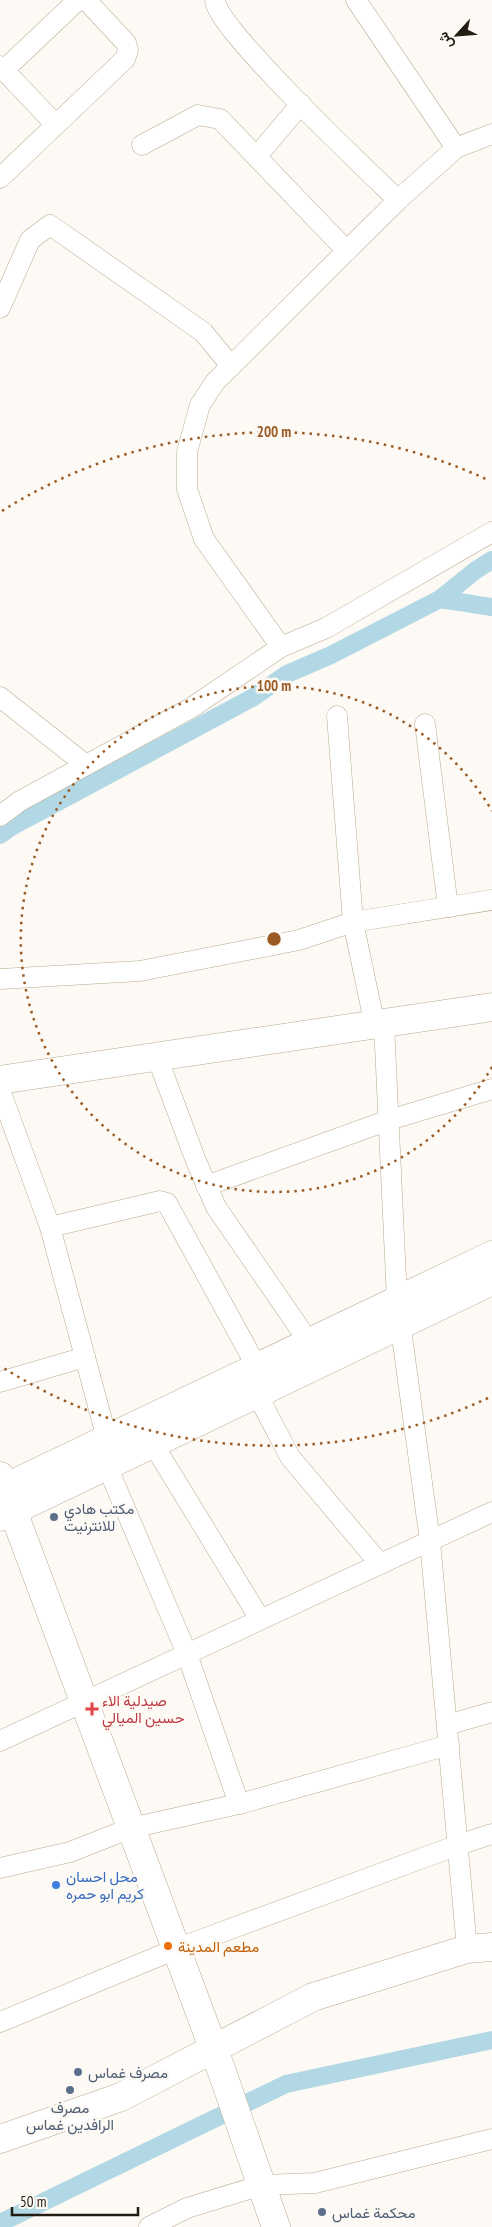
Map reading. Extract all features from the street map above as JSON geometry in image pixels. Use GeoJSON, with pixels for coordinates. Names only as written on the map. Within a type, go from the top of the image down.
{"type":"FeatureCollection","features":[{"type":"Feature","properties":{"kind":"street"},"geometry":{"type":"LineString","coordinates":[[55,124],[2,68],[78,0]]}},
{"type":"Feature","properties":{"kind":"street"},"geometry":{"type":"LineString","coordinates":[[0,178],[125,58],[128,50],[126,43],[86,0]]}},
{"type":"Feature","properties":{"kind":"street"},"geometry":{"type":"LineString","coordinates":[[214,0],[214,6],[232,32],[301,104],[398,200]]}},
{"type":"Feature","properties":{"kind":"street"},"geometry":{"type":"LineString","coordinates":[[356,0],[456,148]]}},
{"type":"Feature","properties":{"kind":"street"},"geometry":{"type":"LineString","coordinates":[[257,156],[301,104]]}},
{"type":"Feature","properties":{"kind":"street"},"geometry":{"type":"LineString","coordinates":[[142,145],[198,114],[220,119],[347,251]]}},
{"type":"Feature","properties":{"kind":"street"},"geometry":{"type":"LineString","coordinates":[[281,647],[204,539],[187,489],[187,452],[200,405],[215,382],[398,200],[456,148],[492,134]]}},
{"type":"Feature","properties":{"kind":"street"},"geometry":{"type":"LineString","coordinates":[[0,308],[30,240],[50,225],[203,332],[231,366]]}},
{"type":"Feature","properties":{"kind":"street"},"geometry":{"type":"LineString","coordinates":[[0,816],[20,801],[192,708],[281,647],[326,628],[492,532]]}},
{"type":"Feature","properties":{"kind":"street"},"geometry":{"type":"LineString","coordinates":[[0,697],[86,765]]}},
{"type":"Feature","properties":{"kind":"street"},"geometry":{"type":"LineString","coordinates":[[0,2139],[121,2097],[218,2059],[313,1997],[480,1948],[458,1845],[430,1541],[399,1313],[389,1120],[380,1025],[353,922],[337,716]]}},
{"type":"Feature","properties":{"kind":"street"},"geometry":{"type":"LineString","coordinates":[[425,724],[448,907]]}},
{"type":"Feature","properties":{"kind":"street"},"geometry":{"type":"LineString","coordinates":[[0,979],[140,971],[299,940],[353,922],[492,900]]}},
{"type":"Feature","properties":{"kind":"street"},"geometry":{"type":"LineString","coordinates":[[0,1080],[492,1008]]}},
{"type":"Feature","properties":{"kind":"street"},"geometry":{"type":"LineString","coordinates":[[157,1057],[206,1186],[216,1207],[309,1342]]}},
{"type":"Feature","properties":{"kind":"street"},"geometry":{"type":"LineString","coordinates":[[206,1186],[389,1120],[492,1089]]}},
{"type":"Feature","properties":{"kind":"street"},"geometry":{"type":"LineString","coordinates":[[0,1090],[50,1227],[107,1439]]}},
{"type":"Feature","properties":{"kind":"street"},"geometry":{"type":"LineString","coordinates":[[50,1227],[160,1201],[167,1203],[257,1380],[290,1457],[380,1564]]}},
{"type":"Feature","properties":{"kind":"street"},"geometry":{"type":"LineString","coordinates":[[4,1497],[107,1439],[257,1380],[399,1313],[492,1254]]}},
{"type":"Feature","properties":{"kind":"street"},"geometry":{"type":"LineString","coordinates":[[4,1497],[107,1466],[153,1444],[257,1380],[309,1342],[492,1281]]}},
{"type":"Feature","properties":{"kind":"street"},"geometry":{"type":"LineString","coordinates":[[0,1382],[85,1357]]}},
{"type":"Feature","properties":{"kind":"street"},"geometry":{"type":"LineString","coordinates":[[153,1444],[260,1619]]}},
{"type":"Feature","properties":{"kind":"street"},"geometry":{"type":"LineString","coordinates":[[107,1466],[186,1654],[238,1804]]}},
{"type":"Feature","properties":{"kind":"street"},"geometry":{"type":"LineString","coordinates":[[4,1497],[84,1701],[218,2059],[276,2227]]}},
{"type":"Feature","properties":{"kind":"street"},"geometry":{"type":"LineString","coordinates":[[0,1741],[492,1512]]}},
{"type":"Feature","properties":{"kind":"street"},"geometry":{"type":"LineString","coordinates":[[447,1725],[492,1712]]}},
{"type":"Feature","properties":{"kind":"street"},"geometry":{"type":"LineString","coordinates":[[0,1868],[70,1852],[131,1828],[238,1804],[449,1745]]}},
{"type":"Feature","properties":{"kind":"street"},"geometry":{"type":"LineString","coordinates":[[0,2022],[176,1949],[492,1834]]}},
{"type":"Feature","properties":{"kind":"street"},"geometry":{"type":"LineString","coordinates":[[149,2227],[187,2208],[262,2185],[315,2183],[492,2139]]}},
{"type":"Feature","properties":{"kind":"waterway"},"geometry":{"type":"LineString","coordinates":[[0,835],[11,827],[252,698],[287,674],[331,655],[440,599],[476,570],[492,560]]}},
{"type":"Feature","properties":{"kind":"waterway"},"geometry":{"type":"LineString","coordinates":[[440,599],[492,607]]}},
{"type":"Feature","properties":{"kind":"waterway"},"geometry":{"type":"LineString","coordinates":[[0,2223],[286,2084],[492,2040]]}},
{"type":"Feature","properties":{"kind":"place","name":"مكتب هادي للانترنيت"},"geometry":{"type":"Point","coordinates":[54,1517]}},
{"type":"Feature","properties":{"kind":"place","name":"صيدلية الاء حسين الميالي"},"geometry":{"type":"Point","coordinates":[92,1709]}},
{"type":"Feature","properties":{"kind":"place","name":"محل احسان كريم ابو حمره"},"geometry":{"type":"Point","coordinates":[56,1885]}},
{"type":"Feature","properties":{"kind":"place","name":"مطعم المدينة"},"geometry":{"type":"Point","coordinates":[168,1946]}},
{"type":"Feature","properties":{"kind":"place","name":"مصرف غماس"},"geometry":{"type":"Point","coordinates":[78,2072]}},
{"type":"Feature","properties":{"kind":"place","name":"مصرف الرافدين غماس"},"geometry":{"type":"Point","coordinates":[70,2090]}},
{"type":"Feature","properties":{"kind":"place","name":"محكمة غماس"},"geometry":{"type":"Point","coordinates":[322,2212]}}]}
